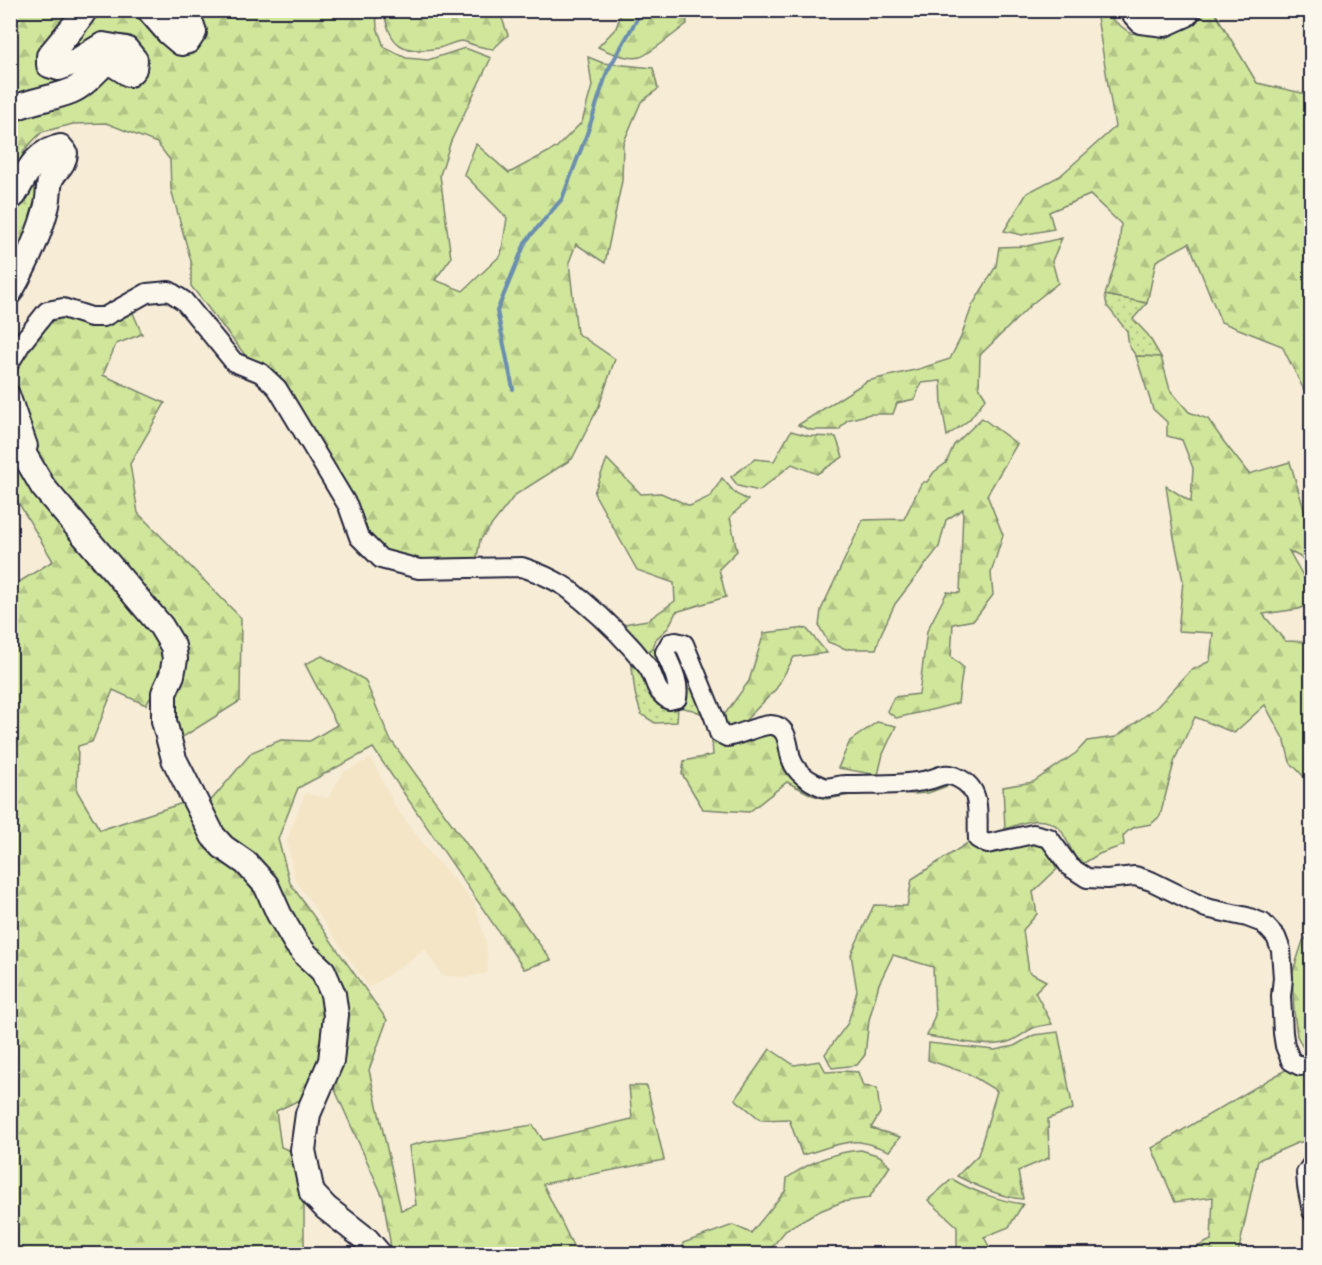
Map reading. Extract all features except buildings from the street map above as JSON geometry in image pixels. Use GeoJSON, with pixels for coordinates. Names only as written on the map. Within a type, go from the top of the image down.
{"type":"FeatureCollection","features":[{"type":"Feature","properties":{"kind":"main road"},"geometry":{"type":"LineString","coordinates":[[10,110],[73,90],[105,63],[110,62],[129,74],[135,69],[135,60],[126,49],[103,45],[75,62],[59,68],[49,65],[48,56],[85,10]]}},
{"type":"Feature","properties":{"kind":"main road"},"geometry":{"type":"LineString","coordinates":[[149,10],[181,43],[188,41],[194,32],[180,10]]}},
{"type":"Feature","properties":{"kind":"main road"},"geometry":{"type":"LineString","coordinates":[[10,198],[36,159],[51,148],[60,147],[65,153],[65,161],[50,180],[47,207],[38,236],[28,261],[10,292]]}},
{"type":"Feature","properties":{"kind":"main road"},"geometry":{"type":"LineString","coordinates":[[10,430],[43,488],[161,626],[173,646],[175,659],[172,675],[164,693],[164,721],[174,759],[213,836],[223,847],[246,863],[266,885],[296,943],[323,971],[333,994],[336,1016],[331,1061],[308,1114],[303,1150],[312,1193],[367,1240],[379,1254]]}},
{"type":"Feature","properties":{"kind":"street"},"geometry":{"type":"LineString","coordinates":[[1127,10],[1140,24],[1165,27],[1187,17],[1193,10]]}},
{"type":"Feature","properties":{"kind":"street"},"geometry":{"type":"LineString","coordinates":[[10,362],[47,311],[63,308],[91,317],[104,317],[147,293],[169,291],[184,301],[234,362],[261,373],[277,388],[348,506],[359,537],[381,559],[419,570],[522,567],[536,571],[565,586],[595,611],[635,651],[651,671],[661,695],[669,700],[677,698],[679,689],[665,652],[669,643],[676,642],[684,645],[719,733],[728,737],[770,724],[780,727],[785,733],[792,763],[802,776],[825,788],[840,785],[900,784],[929,780],[945,774],[960,778],[971,788],[977,799],[978,839],[987,844],[1033,834],[1050,838],[1070,867],[1087,878],[1107,879],[1136,876],[1206,908],[1263,923],[1276,937],[1281,950],[1282,1033],[1285,1047],[1291,1061],[1300,1066],[1311,1064]]}},
{"type":"Feature","properties":{"kind":"street"},"geometry":{"type":"LineString","coordinates":[[10,394],[43,488]]}},
{"type":"Feature","properties":{"kind":"street"},"geometry":{"type":"LineString","coordinates":[[1311,1164],[1306,1173],[1311,1211]]}},
{"type":"Feature","properties":{"kind":"shaded area"},"geometry":{"type":"Polygon","coordinates":[[[371,758],[396,808],[430,853],[474,902],[487,946],[488,973],[468,977],[443,976],[425,950],[369,988],[294,878],[287,840],[305,793],[328,798],[344,772],[371,758]]]}},
{"type":"Feature","properties":{"kind":"green space"},"geometry":{"type":"Polygon","coordinates":[[[11,11],[79,11],[42,61],[99,50],[75,81],[11,102],[11,11]]]}},
{"type":"Feature","properties":{"kind":"green space"},"geometry":{"type":"Polygon","coordinates":[[[94,11],[141,11],[204,31],[198,11],[376,11],[377,27],[384,47],[406,58],[428,60],[465,48],[491,58],[451,141],[440,175],[451,258],[435,280],[463,291],[501,255],[507,218],[464,174],[476,144],[509,173],[556,148],[582,122],[592,86],[588,57],[603,63],[653,68],[658,89],[641,102],[623,144],[622,181],[605,263],[576,244],[569,262],[577,333],[615,359],[599,406],[572,459],[515,495],[480,540],[476,563],[421,562],[384,551],[365,535],[263,365],[245,355],[191,286],[191,261],[171,189],[170,160],[157,143],[106,123],[73,124],[42,132],[25,149],[11,183],[10,121],[102,74],[142,75],[146,53],[131,36],[112,34],[55,58],[94,11]]]}},
{"type":"Feature","properties":{"kind":"green space"},"geometry":{"type":"Polygon","coordinates":[[[384,11],[507,11],[500,13],[508,35],[493,49],[461,41],[427,50],[408,49],[394,40],[386,23],[384,11]]]}},
{"type":"Feature","properties":{"kind":"green space"},"geometry":{"type":"Polygon","coordinates":[[[622,11],[686,11],[687,24],[644,56],[635,58],[625,56],[598,47],[616,28],[622,11]]]}},
{"type":"Feature","properties":{"kind":"green space"},"geometry":{"type":"Polygon","coordinates":[[[1096,11],[1105,11],[1130,33],[1155,35],[1187,24],[1205,11],[1214,11],[1257,83],[1311,95],[1311,389],[1304,390],[1282,346],[1221,322],[1189,243],[1156,261],[1147,303],[1105,295],[1119,252],[1121,224],[1090,195],[1049,212],[1054,229],[1022,235],[1004,231],[1027,193],[1060,176],[1115,127],[1096,11]]]}},
{"type":"Feature","properties":{"kind":"green space"},"geometry":{"type":"Polygon","coordinates":[[[1136,11],[1177,11],[1153,19],[1136,11]]]}},
{"type":"Feature","properties":{"kind":"green space"},"geometry":{"type":"Polygon","coordinates":[[[39,160],[48,177],[11,283],[11,206],[39,160]]]}},
{"type":"Feature","properties":{"kind":"green space"},"geometry":{"type":"Polygon","coordinates":[[[1062,238],[1052,261],[1058,283],[1033,303],[980,355],[979,387],[986,398],[969,420],[947,436],[941,381],[921,383],[915,399],[897,403],[893,414],[870,414],[847,420],[839,430],[811,430],[798,425],[867,381],[950,359],[972,306],[996,266],[999,247],[1027,246],[1062,238]]]}},
{"type":"Feature","properties":{"kind":"green space"},"geometry":{"type":"Polygon","coordinates":[[[1105,295],[1147,303],[1133,319],[1148,335],[1161,357],[1136,356],[1129,346],[1127,331],[1107,306],[1105,295]]]}},
{"type":"Feature","properties":{"kind":"green space"},"geometry":{"type":"Polygon","coordinates":[[[133,313],[142,334],[116,344],[103,375],[165,403],[130,464],[138,513],[241,618],[240,701],[178,740],[171,691],[186,670],[187,649],[169,619],[135,575],[72,509],[40,462],[14,386],[15,362],[51,316],[65,314],[97,327],[133,313]]]}},
{"type":"Feature","properties":{"kind":"green space"},"geometry":{"type":"Polygon","coordinates":[[[1136,356],[1161,357],[1170,390],[1189,412],[1208,419],[1249,474],[1290,462],[1311,527],[1311,563],[1289,551],[1311,590],[1311,603],[1299,609],[1263,614],[1285,641],[1311,642],[1312,716],[1308,731],[1311,736],[1311,800],[1306,779],[1290,762],[1285,742],[1265,705],[1234,733],[1195,717],[1175,759],[1160,816],[1151,824],[1128,831],[1123,836],[1124,845],[1099,854],[1079,866],[1064,834],[1053,824],[1046,821],[1032,821],[1005,829],[1003,787],[1033,782],[1076,753],[1087,741],[1116,737],[1157,707],[1190,671],[1210,661],[1213,633],[1178,631],[1183,581],[1166,486],[1191,502],[1193,468],[1182,440],[1167,436],[1167,422],[1153,409],[1136,356]]]}},
{"type":"Feature","properties":{"kind":"green space"},"geometry":{"type":"Polygon","coordinates":[[[982,418],[1017,444],[987,495],[1003,535],[991,573],[993,595],[974,620],[953,624],[951,657],[963,667],[958,703],[896,718],[887,711],[894,697],[919,694],[927,631],[947,592],[960,593],[963,509],[946,520],[939,547],[895,604],[876,649],[846,649],[828,642],[819,626],[821,610],[863,520],[904,519],[921,484],[927,482],[934,472],[946,463],[954,445],[982,418]]]}},
{"type":"Feature","properties":{"kind":"green space"},"geometry":{"type":"Polygon","coordinates":[[[791,431],[809,436],[836,437],[843,457],[817,474],[792,464],[759,491],[738,486],[731,477],[755,459],[774,461],[791,431]]]}},
{"type":"Feature","properties":{"kind":"green space"},"geometry":{"type":"Polygon","coordinates":[[[10,451],[95,570],[123,597],[166,654],[164,675],[146,705],[113,690],[92,742],[78,746],[77,791],[100,830],[183,803],[208,844],[244,870],[326,994],[328,1024],[318,1070],[306,1097],[276,1111],[281,1147],[298,1154],[304,1194],[304,1254],[11,1254],[11,587],[53,561],[11,490],[10,451]]]}},
{"type":"Feature","properties":{"kind":"green space"},"geometry":{"type":"Polygon","coordinates":[[[607,459],[641,494],[661,493],[690,506],[711,496],[722,478],[736,494],[748,500],[730,517],[737,551],[719,569],[726,597],[676,612],[668,628],[656,639],[653,648],[646,655],[620,626],[648,620],[675,601],[674,583],[637,570],[594,493],[607,459]]]}},
{"type":"Feature","properties":{"kind":"green space"},"geometry":{"type":"Polygon","coordinates":[[[806,628],[827,653],[794,657],[776,689],[739,727],[726,727],[725,714],[749,681],[764,633],[806,628]]]}},
{"type":"Feature","properties":{"kind":"green space"},"geometry":{"type":"Polygon","coordinates":[[[653,648],[662,661],[674,689],[665,690],[646,655],[653,648]]]}},
{"type":"Feature","properties":{"kind":"green space"},"geometry":{"type":"Polygon","coordinates":[[[681,649],[710,717],[678,707],[686,699],[688,688],[672,651],[681,649]]]}},
{"type":"Feature","properties":{"kind":"green space"},"geometry":{"type":"Polygon","coordinates":[[[322,656],[365,680],[390,739],[551,960],[524,969],[373,748],[298,788],[278,839],[290,883],[387,1020],[369,1070],[401,1210],[416,1205],[409,1146],[533,1125],[543,1140],[632,1119],[629,1086],[647,1086],[664,1160],[543,1184],[577,1254],[392,1254],[383,1197],[331,1081],[341,1015],[223,838],[209,803],[252,752],[281,740],[310,741],[337,725],[305,664],[322,656]]]}},
{"type":"Feature","properties":{"kind":"green space"},"geometry":{"type":"Polygon","coordinates":[[[631,659],[678,707],[677,722],[655,723],[641,714],[635,693],[631,659]]]}},
{"type":"Feature","properties":{"kind":"green space"},"geometry":{"type":"Polygon","coordinates":[[[877,722],[896,726],[883,754],[878,775],[838,768],[850,741],[877,722]]]}},
{"type":"Feature","properties":{"kind":"green space"},"geometry":{"type":"Polygon","coordinates":[[[711,730],[775,734],[797,779],[947,779],[953,784],[928,793],[876,791],[826,799],[812,795],[787,782],[749,812],[703,809],[682,774],[684,761],[713,755],[711,730]]]}},
{"type":"Feature","properties":{"kind":"green space"},"geometry":{"type":"Polygon","coordinates":[[[1030,837],[1043,844],[1057,869],[1033,892],[1037,914],[1023,930],[1029,972],[1046,981],[1035,992],[1052,1024],[1033,1028],[1015,1039],[999,1044],[979,1044],[927,1036],[935,1015],[933,967],[893,955],[879,984],[869,1020],[865,1055],[857,1065],[832,1068],[825,1054],[848,1023],[857,991],[851,954],[874,905],[907,906],[912,879],[969,842],[986,847],[1030,837]]]}},
{"type":"Feature","properties":{"kind":"green space"},"geometry":{"type":"Polygon","coordinates":[[[1311,933],[1312,1052],[1306,1053],[1297,1036],[1292,974],[1303,941],[1311,933]]]}},
{"type":"Feature","properties":{"kind":"green space"},"geometry":{"type":"Polygon","coordinates":[[[1058,1032],[1073,1109],[1048,1119],[1049,1158],[1018,1171],[1023,1199],[998,1194],[957,1176],[978,1155],[997,1091],[969,1074],[928,1060],[929,1043],[995,1050],[1014,1046],[1034,1035],[1058,1032]]]}},
{"type":"Feature","properties":{"kind":"green space"},"geometry":{"type":"Polygon","coordinates":[[[770,1049],[794,1065],[820,1061],[826,1072],[858,1072],[863,1086],[877,1088],[880,1113],[871,1128],[900,1137],[889,1151],[854,1142],[802,1155],[789,1119],[761,1120],[735,1099],[770,1049]]]}},
{"type":"Feature","properties":{"kind":"green space"},"geometry":{"type":"Polygon","coordinates":[[[1287,1069],[1311,1075],[1311,1140],[1297,1143],[1258,1160],[1238,1254],[1183,1254],[1211,1240],[1213,1197],[1175,1202],[1152,1148],[1287,1069]]]}},
{"type":"Feature","properties":{"kind":"green space"},"geometry":{"type":"Polygon","coordinates":[[[861,1150],[880,1156],[890,1166],[869,1198],[842,1202],[815,1213],[787,1229],[766,1254],[682,1254],[683,1243],[733,1225],[751,1233],[786,1190],[787,1178],[822,1159],[861,1150]]]}},
{"type":"Feature","properties":{"kind":"green space"},"geometry":{"type":"Polygon","coordinates":[[[952,1179],[986,1195],[1023,1204],[1009,1227],[984,1237],[993,1254],[957,1254],[957,1226],[928,1200],[952,1179]]]}},
{"type":"Feature","properties":{"kind":"waterway"},"geometry":{"type":"LineString","coordinates":[[513,389],[497,311],[526,241],[562,199],[607,72],[642,10]]}}]}
